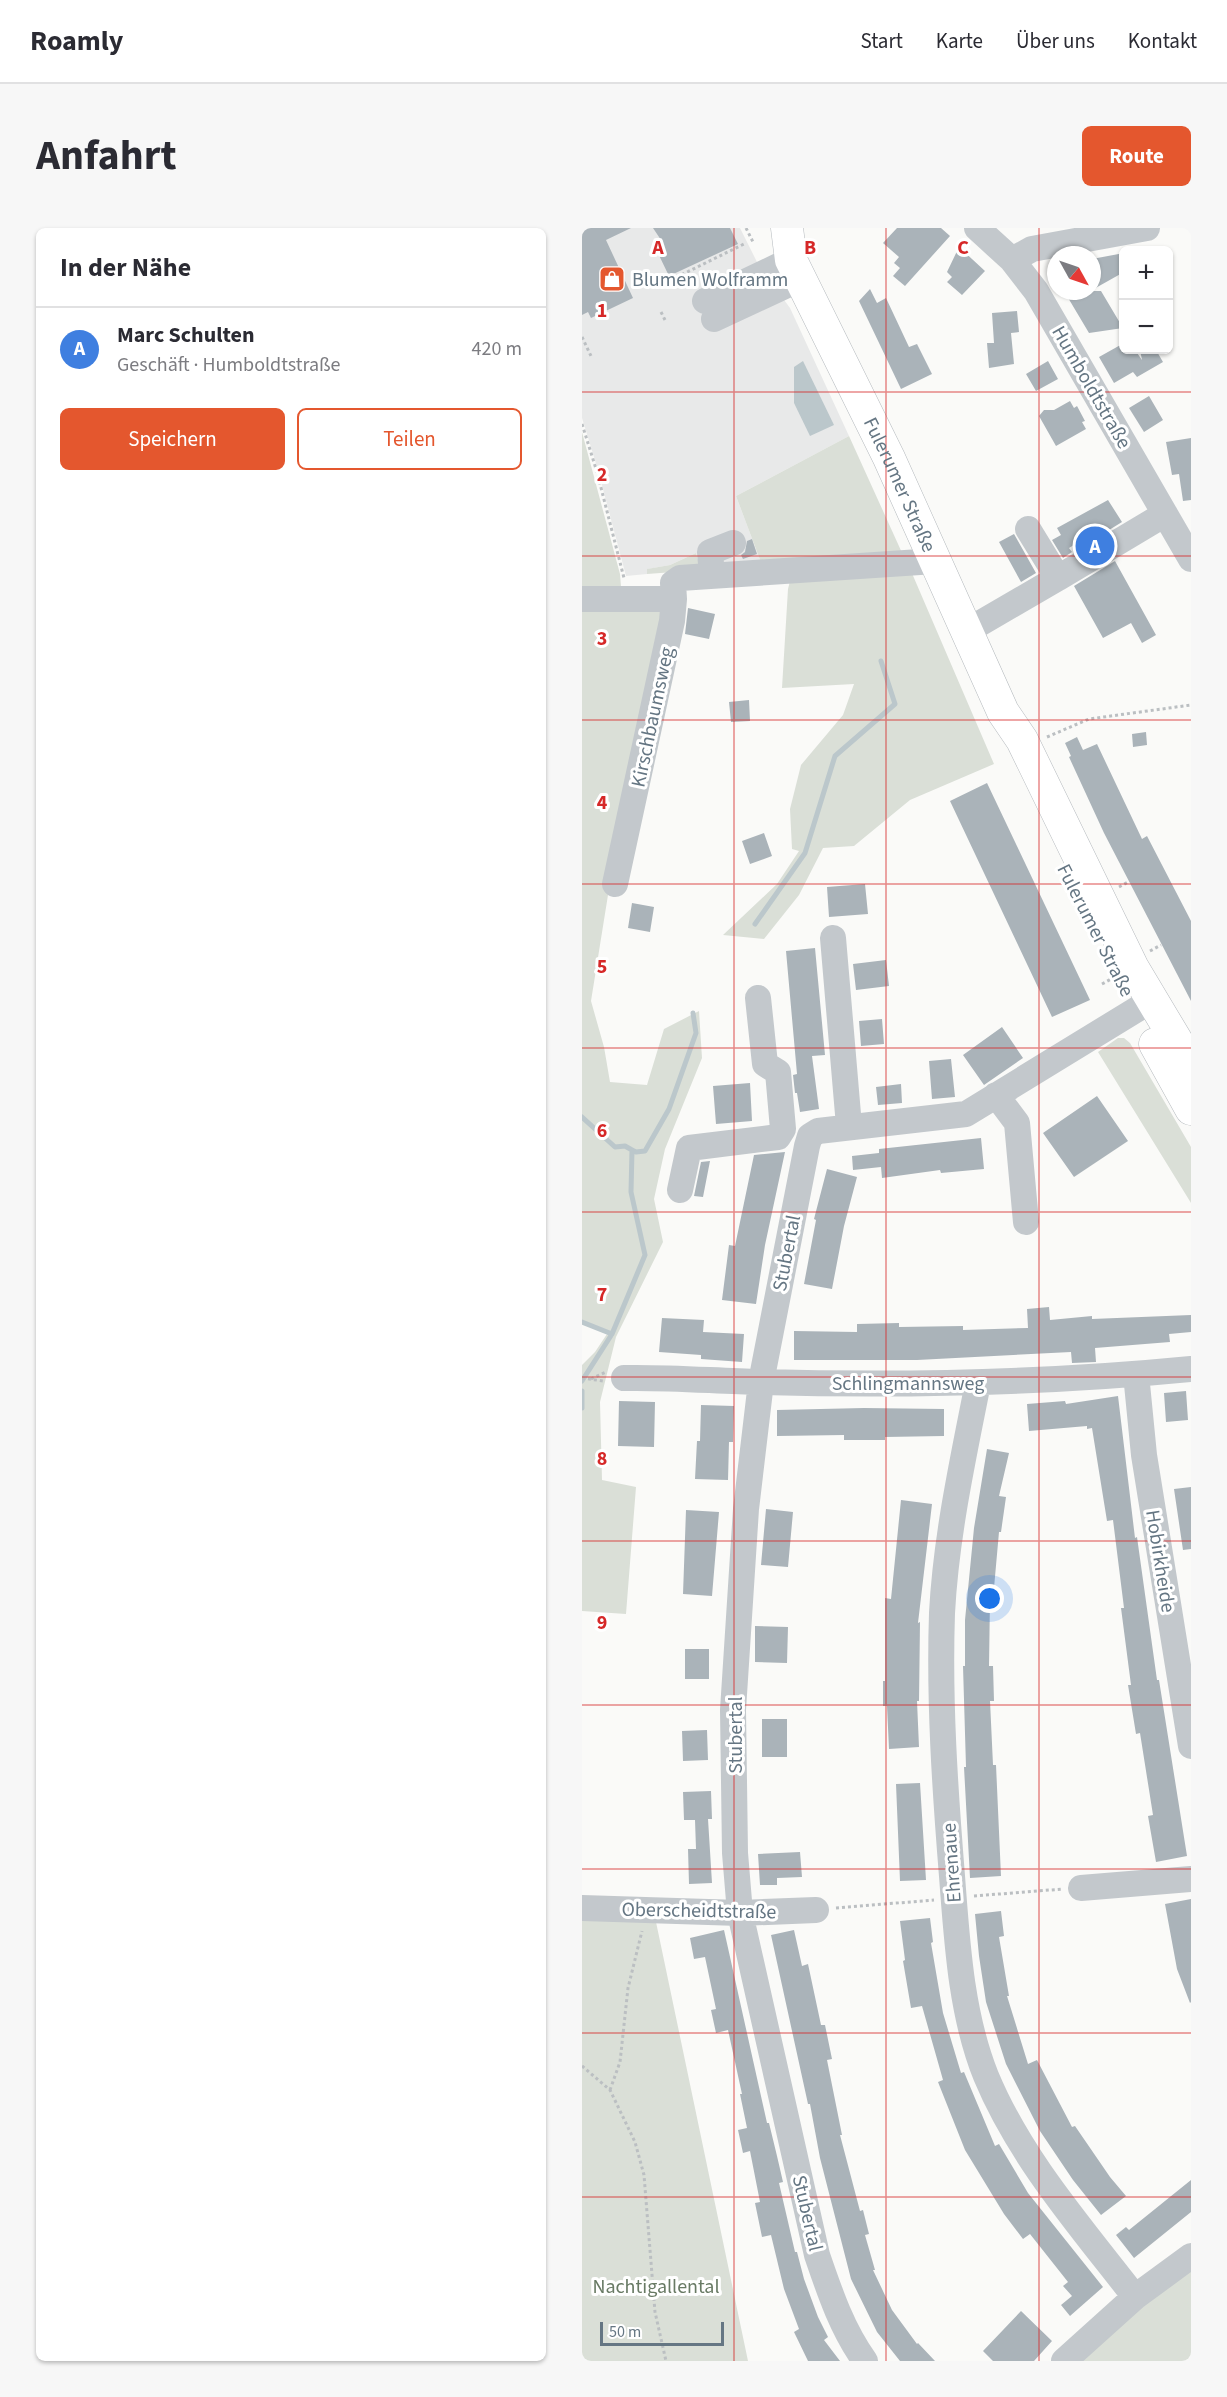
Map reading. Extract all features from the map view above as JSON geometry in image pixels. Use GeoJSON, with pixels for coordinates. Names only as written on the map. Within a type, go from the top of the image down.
{"type":"FeatureCollection","features":[{"type":"Feature","properties":{"kind":"main road","name":"Fulerumer Straße"},"geometry":{"type":"LineString","coordinates":[[787,228],[796,269],[889,459],[1003,712],[1022,740],[1133,968],[1144,1005],[1191,1109]]}},
{"type":"Feature","properties":{"kind":"main road","name":"Fulerumer Straße"},"geometry":{"type":"LineString","coordinates":[[754,239],[796,269]]}},
{"type":"Feature","properties":{"kind":"main road","name":"Fulerumer Straße"},"geometry":{"type":"LineString","coordinates":[[1003,712],[1009,747],[1080,902],[1144,1005],[1191,1065]]}},
{"type":"Feature","properties":{"kind":"street","name":"Humboldtstraße"},"geometry":{"type":"LineString","coordinates":[[977,228],[1012,260],[1036,291],[1191,559]]}},
{"type":"Feature","properties":{"kind":"street"},"geometry":{"type":"LineString","coordinates":[[1012,260],[1032,249],[1147,228]]}},
{"type":"Feature","properties":{"kind":"street"},"geometry":{"type":"LineString","coordinates":[[710,310],[796,269]]}},
{"type":"Feature","properties":{"kind":"street"},"geometry":{"type":"LineString","coordinates":[[967,631],[1165,514]]}},
{"type":"Feature","properties":{"kind":"street"},"geometry":{"type":"LineString","coordinates":[[1028,529],[1058,578]]}},
{"type":"Feature","properties":{"kind":"street"},"geometry":{"type":"LineString","coordinates":[[712,576],[710,552],[733,543]]}},
{"type":"Feature","properties":{"kind":"street"},"geometry":{"type":"LineString","coordinates":[[582,599],[674,599],[674,583],[680,578],[934,561]]}},
{"type":"Feature","properties":{"kind":"street","name":"Kirschbaumsweg"},"geometry":{"type":"LineString","coordinates":[[615,884],[672,621],[674,599]]}},
{"type":"Feature","properties":{"kind":"street"},"geometry":{"type":"LineString","coordinates":[[833,938],[849,1126]]}},
{"type":"Feature","properties":{"kind":"street"},"geometry":{"type":"LineString","coordinates":[[680,1190],[689,1148],[778,1137],[783,1129],[778,1072],[765,1064],[758,998]]}},
{"type":"Feature","properties":{"kind":"street"},"geometry":{"type":"LineString","coordinates":[[709,1132],[805,1128],[814,1133],[849,1126],[966,1114],[1144,1005]]}},
{"type":"Feature","properties":{"kind":"street"},"geometry":{"type":"LineString","coordinates":[[996,1095],[1017,1123],[1026,1222]]}},
{"type":"Feature","properties":{"kind":"street","name":"Stubertal"},"geometry":{"type":"LineString","coordinates":[[814,1133],[810,1136],[807,1146],[761,1382],[746,1509],[733,1710],[735,1853],[740,1913],[818,2255],[834,2304],[853,2343],[866,2361]]}},
{"type":"Feature","properties":{"kind":"street","name":"Schlingmannsweg"},"geometry":{"type":"LineString","coordinates":[[624,1378],[761,1382],[978,1383],[1191,1369]]}},
{"type":"Feature","properties":{"kind":"street","name":"Hobirkheide"},"geometry":{"type":"LineString","coordinates":[[1136,1374],[1144,1455],[1191,1746]]}},
{"type":"Feature","properties":{"kind":"street","name":"Ehrenaue"},"geometry":{"type":"LineString","coordinates":[[978,1383],[952,1520],[942,1613],[943,1730],[947,1821],[961,1972],[975,2043],[999,2103],[1025,2150],[1048,2184],[1135,2297]]}},
{"type":"Feature","properties":{"kind":"street"},"geometry":{"type":"LineString","coordinates":[[1081,1888],[1191,1879]]}},
{"type":"Feature","properties":{"kind":"street","name":"Oberscheidtstraße"},"geometry":{"type":"LineString","coordinates":[[582,1908],[740,1913],[816,1910]]}},
{"type":"Feature","properties":{"kind":"street"},"geometry":{"type":"LineString","coordinates":[[1064,2361],[1135,2297],[1191,2256]]}},
{"type":"Feature","properties":{"kind":"path"},"geometry":{"type":"LineString","coordinates":[[671,280],[754,239],[746,228]]}},
{"type":"Feature","properties":{"kind":"path"},"geometry":{"type":"LineString","coordinates":[[661,312],[665,320]]}},
{"type":"Feature","properties":{"kind":"path"},"geometry":{"type":"LineString","coordinates":[[582,337],[591,356]]}},
{"type":"Feature","properties":{"kind":"path"},"geometry":{"type":"LineString","coordinates":[[582,424],[597,472],[625,582],[623,598]]}},
{"type":"Feature","properties":{"kind":"path"},"geometry":{"type":"LineString","coordinates":[[1022,740],[1041,739],[1089,719],[1191,705]]}},
{"type":"Feature","properties":{"kind":"path"},"geometry":{"type":"LineString","coordinates":[[1147,953],[1161,945]]}},
{"type":"Feature","properties":{"kind":"path"},"geometry":{"type":"LineString","coordinates":[[582,1378],[591,1379]]}},
{"type":"Feature","properties":{"kind":"path"},"geometry":{"type":"LineString","coordinates":[[610,2090],[620,2062],[628,1988],[646,1911]]}},
{"type":"Feature","properties":{"kind":"path"},"geometry":{"type":"LineString","coordinates":[[582,2066],[610,2090],[635,2142],[644,2175],[655,2312],[666,2361]]}},
{"type":"Feature","properties":{"kind":"shaded area"},"geometry":{"type":"Polygon","coordinates":[[[582,228],[740,228],[759,266],[790,308],[849,436],[736,496],[762,565],[701,570],[696,553],[670,565],[648,569],[647,574],[626,576],[582,418],[582,228]]]}},
{"type":"Feature","properties":{"kind":"shaded area"},"geometry":{"type":"Polygon","coordinates":[[[803,361],[834,425],[810,436],[794,403],[794,367],[803,361]]]}},
{"type":"Feature","properties":{"kind":"green space"},"geometry":{"type":"Polygon","coordinates":[[[582,432],[620,574],[621,587],[582,594],[582,432]]]}},
{"type":"Feature","properties":{"kind":"green space"},"geometry":{"type":"Polygon","coordinates":[[[849,436],[903,555],[762,565],[736,496],[849,436]]]}},
{"type":"Feature","properties":{"kind":"green space"},"geometry":{"type":"Polygon","coordinates":[[[696,553],[701,570],[647,574],[647,569],[670,565],[696,553]]]}},
{"type":"Feature","properties":{"kind":"green space"},"geometry":{"type":"Polygon","coordinates":[[[911,571],[994,764],[910,800],[854,846],[823,848],[799,895],[764,939],[723,935],[777,884],[799,851],[792,849],[790,809],[801,765],[843,715],[854,684],[782,688],[788,589],[791,577],[911,571]]]}},
{"type":"Feature","properties":{"kind":"green space"},"geometry":{"type":"Polygon","coordinates":[[[625,603],[665,613],[603,883],[608,895],[591,1001],[604,1047],[610,1082],[647,1085],[664,1029],[699,1011],[702,1058],[665,1149],[654,1199],[663,1242],[616,1337],[600,1402],[602,1480],[636,1487],[626,1614],[582,1611],[582,1365],[595,1352],[607,1334],[582,1324],[582,604],[625,603]]]}},
{"type":"Feature","properties":{"kind":"green space"},"geometry":{"type":"Polygon","coordinates":[[[1118,1038],[1124,1038],[1130,1043],[1191,1147],[1191,1203],[1098,1052],[1118,1038]]]}},
{"type":"Feature","properties":{"kind":"green space","name":"Nachtigallental"},"geometry":{"type":"Polygon","coordinates":[[[582,1914],[656,1922],[748,2361],[582,2361],[582,1914]]]}},
{"type":"Feature","properties":{"kind":"green space"},"geometry":{"type":"Polygon","coordinates":[[[1191,2266],[1191,2361],[1078,2361],[1191,2266]]]}},
{"type":"Feature","properties":{"kind":"building"},"geometry":{"type":"Polygon","coordinates":[[[582,228],[631,228],[606,240],[633,298],[591,318],[588,312],[582,315],[582,228]]]}},
{"type":"Feature","properties":{"kind":"building"},"geometry":{"type":"Polygon","coordinates":[[[653,228],[730,228],[738,244],[669,276],[655,247],[663,243],[653,228]]]}},
{"type":"Feature","properties":{"kind":"building"},"geometry":{"type":"Polygon","coordinates":[[[897,228],[941,228],[950,236],[905,286],[893,276],[900,268],[894,263],[899,257],[883,243],[897,228]]]}},
{"type":"Feature","properties":{"kind":"building"},"geometry":{"type":"Polygon","coordinates":[[[959,247],[985,271],[962,295],[947,282],[952,277],[947,272],[959,247]]]}},
{"type":"Feature","properties":{"kind":"building"},"geometry":{"type":"Polygon","coordinates":[[[1119,254],[1119,275],[1101,285],[1101,257],[1119,254]]]}},
{"type":"Feature","properties":{"kind":"building"},"geometry":{"type":"Polygon","coordinates":[[[870,289],[877,303],[886,298],[909,347],[917,344],[932,374],[901,389],[859,301],[870,289]]]}},
{"type":"Feature","properties":{"kind":"building"},"geometry":{"type":"Polygon","coordinates":[[[1101,291],[1119,321],[1119,329],[1089,333],[1069,300],[1101,300],[1101,291]]]}},
{"type":"Feature","properties":{"kind":"building"},"geometry":{"type":"Polygon","coordinates":[[[1017,311],[1019,332],[1011,333],[1014,364],[989,368],[987,343],[994,343],[992,313],[1017,311]]]}},
{"type":"Feature","properties":{"kind":"building"},"geometry":{"type":"Polygon","coordinates":[[[1119,346],[1119,354],[1138,354],[1142,360],[1141,354],[1158,354],[1163,362],[1137,377],[1133,372],[1114,383],[1099,357],[1119,346]]]}},
{"type":"Feature","properties":{"kind":"building"},"geometry":{"type":"Polygon","coordinates":[[[1048,361],[1058,379],[1036,391],[1026,374],[1048,361]]]}},
{"type":"Feature","properties":{"kind":"building"},"geometry":{"type":"Polygon","coordinates":[[[1149,396],[1163,420],[1144,432],[1129,408],[1149,396]]]}},
{"type":"Feature","properties":{"kind":"building"},"geometry":{"type":"Polygon","coordinates":[[[1070,401],[1074,408],[1077,406],[1085,421],[1082,422],[1086,429],[1056,446],[1039,416],[1044,410],[1054,410],[1070,401]]]}},
{"type":"Feature","properties":{"kind":"building"},"geometry":{"type":"Polygon","coordinates":[[[1191,438],[1191,500],[1183,501],[1179,474],[1172,475],[1166,442],[1191,438]]]}},
{"type":"Feature","properties":{"kind":"building"},"geometry":{"type":"Polygon","coordinates":[[[1108,500],[1122,522],[1101,535],[1098,530],[1069,548],[1072,552],[1063,558],[1052,540],[1061,535],[1057,528],[1108,500]]]}},
{"type":"Feature","properties":{"kind":"building"},"geometry":{"type":"Polygon","coordinates":[[[1014,534],[1036,573],[1021,582],[999,542],[1014,534]]]}},
{"type":"Feature","properties":{"kind":"building"},"geometry":{"type":"Polygon","coordinates":[[[752,539],[757,554],[743,559],[741,555],[745,552],[747,541],[752,539]]]}},
{"type":"Feature","properties":{"kind":"building"},"geometry":{"type":"Polygon","coordinates":[[[1115,561],[1156,635],[1142,643],[1131,623],[1103,638],[1074,586],[1115,561]]]}},
{"type":"Feature","properties":{"kind":"building"},"geometry":{"type":"Polygon","coordinates":[[[688,608],[715,614],[709,639],[685,634],[688,608]]]}},
{"type":"Feature","properties":{"kind":"building"},"geometry":{"type":"Polygon","coordinates":[[[749,700],[750,721],[731,722],[729,702],[749,700]]]}},
{"type":"Feature","properties":{"kind":"building"},"geometry":{"type":"Polygon","coordinates":[[[1146,732],[1147,745],[1133,747],[1132,734],[1146,732]]]}},
{"type":"Feature","properties":{"kind":"building"},"geometry":{"type":"Polygon","coordinates":[[[1077,737],[1083,750],[1097,744],[1142,839],[1147,836],[1191,921],[1191,1001],[1104,833],[1069,757],[1071,756],[1065,743],[1077,737]]]}},
{"type":"Feature","properties":{"kind":"building"},"geometry":{"type":"Polygon","coordinates":[[[987,783],[1090,1000],[1052,1017],[950,801],[987,783]]]}},
{"type":"Feature","properties":{"kind":"building"},"geometry":{"type":"Polygon","coordinates":[[[764,833],[772,856],[750,864],[742,841],[764,833]]]}},
{"type":"Feature","properties":{"kind":"building"},"geometry":{"type":"Polygon","coordinates":[[[865,884],[868,914],[829,917],[827,887],[865,884]]]}},
{"type":"Feature","properties":{"kind":"building"},"geometry":{"type":"Polygon","coordinates":[[[632,903],[654,907],[650,932],[628,928],[632,903]]]}},
{"type":"Feature","properties":{"kind":"building"},"geometry":{"type":"Polygon","coordinates":[[[815,948],[825,1055],[812,1056],[819,1109],[800,1112],[793,1075],[797,1074],[786,951],[815,948]]]}},
{"type":"Feature","properties":{"kind":"building"},"geometry":{"type":"Polygon","coordinates":[[[886,960],[889,986],[856,990],[853,964],[886,960]]]}},
{"type":"Feature","properties":{"kind":"building"},"geometry":{"type":"Polygon","coordinates":[[[882,1019],[884,1044],[861,1046],[859,1021],[882,1019]]]}},
{"type":"Feature","properties":{"kind":"building"},"geometry":{"type":"Polygon","coordinates":[[[1002,1027],[1023,1058],[984,1085],[963,1055],[1002,1027]]]}},
{"type":"Feature","properties":{"kind":"building"},"geometry":{"type":"Polygon","coordinates":[[[951,1059],[955,1097],[932,1099],[929,1061],[951,1059]]]}},
{"type":"Feature","properties":{"kind":"building"},"geometry":{"type":"Polygon","coordinates":[[[750,1083],[752,1121],[716,1124],[713,1086],[750,1083]]]}},
{"type":"Feature","properties":{"kind":"building"},"geometry":{"type":"Polygon","coordinates":[[[901,1084],[902,1103],[878,1105],[876,1087],[901,1084]]]}},
{"type":"Feature","properties":{"kind":"building"},"geometry":{"type":"Polygon","coordinates":[[[1097,1096],[1128,1141],[1074,1177],[1043,1133],[1097,1096]]]}},
{"type":"Feature","properties":{"kind":"building"},"geometry":{"type":"Polygon","coordinates":[[[981,1138],[984,1169],[941,1173],[940,1170],[882,1178],[881,1167],[853,1170],[852,1156],[879,1153],[879,1149],[981,1138]]]}},
{"type":"Feature","properties":{"kind":"building"},"geometry":{"type":"Polygon","coordinates":[[[785,1152],[765,1245],[756,1304],[722,1300],[729,1245],[735,1246],[754,1155],[785,1152]]]}},
{"type":"Feature","properties":{"kind":"building"},"geometry":{"type":"Polygon","coordinates":[[[710,1161],[703,1197],[694,1196],[701,1162],[710,1161]]]}},
{"type":"Feature","properties":{"kind":"building"},"geometry":{"type":"Polygon","coordinates":[[[827,1169],[857,1177],[844,1226],[832,1289],[804,1284],[816,1220],[814,1219],[827,1169]]]}},
{"type":"Feature","properties":{"kind":"building"},"geometry":{"type":"Polygon","coordinates":[[[1049,1307],[1050,1320],[1092,1316],[1092,1319],[1191,1315],[1191,1332],[1169,1334],[1170,1342],[1095,1348],[1096,1362],[1072,1363],[1071,1352],[917,1360],[794,1360],[794,1331],[857,1332],[857,1324],[899,1323],[899,1327],[963,1326],[963,1330],[1028,1328],[1027,1309],[1049,1307]]]}},
{"type":"Feature","properties":{"kind":"building"},"geometry":{"type":"Polygon","coordinates":[[[662,1318],[704,1320],[703,1332],[744,1334],[742,1362],[701,1359],[701,1355],[659,1352],[662,1318]]]}},
{"type":"Feature","properties":{"kind":"building"},"geometry":{"type":"Polygon","coordinates":[[[1186,1391],[1188,1420],[1166,1422],[1164,1393],[1186,1391]]]}},
{"type":"Feature","properties":{"kind":"building"},"geometry":{"type":"Polygon","coordinates":[[[1118,1396],[1135,1538],[1137,1537],[1157,1680],[1159,1680],[1187,1856],[1156,1862],[1148,1816],[1153,1815],[1140,1733],[1136,1734],[1128,1685],[1131,1685],[1113,1520],[1107,1521],[1092,1428],[1087,1429],[1087,1426],[1029,1431],[1027,1404],[1065,1401],[1066,1404],[1118,1396]]]}},
{"type":"Feature","properties":{"kind":"building"},"geometry":{"type":"Polygon","coordinates":[[[619,1401],[655,1402],[654,1447],[618,1446],[619,1401]]]}},
{"type":"Feature","properties":{"kind":"building"},"geometry":{"type":"Polygon","coordinates":[[[701,1405],[734,1406],[733,1442],[729,1442],[728,1480],[695,1479],[697,1441],[700,1441],[701,1405]]]}},
{"type":"Feature","properties":{"kind":"building"},"geometry":{"type":"Polygon","coordinates":[[[944,1409],[944,1436],[844,1440],[844,1435],[777,1436],[777,1410],[944,1409]]]}},
{"type":"Feature","properties":{"kind":"building"},"geometry":{"type":"Polygon","coordinates":[[[987,1449],[1009,1453],[999,1496],[1006,1497],[1001,1532],[999,1532],[993,1599],[990,1599],[989,1666],[993,1666],[994,1701],[990,1701],[993,1765],[996,1765],[1001,1876],[970,1878],[964,1767],[966,1767],[963,1666],[965,1666],[965,1620],[974,1528],[987,1449]]]}},
{"type":"Feature","properties":{"kind":"building"},"geometry":{"type":"Polygon","coordinates":[[[1191,1487],[1191,1549],[1183,1550],[1174,1489],[1191,1487]]]}},
{"type":"Feature","properties":{"kind":"building"},"geometry":{"type":"Polygon","coordinates":[[[901,1500],[932,1504],[918,1623],[920,1622],[919,1701],[917,1701],[919,1747],[889,1749],[887,1706],[883,1706],[885,1598],[891,1599],[901,1500]]]}},
{"type":"Feature","properties":{"kind":"building"},"geometry":{"type":"Polygon","coordinates":[[[766,1509],[793,1512],[788,1567],[761,1565],[766,1509]]]}},
{"type":"Feature","properties":{"kind":"building"},"geometry":{"type":"Polygon","coordinates":[[[686,1510],[719,1512],[712,1596],[683,1594],[686,1510]]]}},
{"type":"Feature","properties":{"kind":"building"},"geometry":{"type":"Polygon","coordinates":[[[755,1626],[788,1627],[787,1663],[755,1662],[755,1626]]]}},
{"type":"Feature","properties":{"kind":"building"},"geometry":{"type":"Polygon","coordinates":[[[685,1649],[709,1649],[709,1679],[685,1679],[685,1649]]]}},
{"type":"Feature","properties":{"kind":"building"},"geometry":{"type":"Polygon","coordinates":[[[762,1719],[787,1719],[787,1757],[762,1757],[762,1719]]]}},
{"type":"Feature","properties":{"kind":"building"},"geometry":{"type":"Polygon","coordinates":[[[707,1730],[708,1760],[683,1761],[682,1731],[707,1730]]]}},
{"type":"Feature","properties":{"kind":"building"},"geometry":{"type":"Polygon","coordinates":[[[920,1783],[926,1880],[900,1881],[896,1784],[920,1783]]]}},
{"type":"Feature","properties":{"kind":"building"},"geometry":{"type":"Polygon","coordinates":[[[711,1791],[712,1819],[708,1819],[712,1883],[689,1884],[688,1849],[696,1849],[695,1820],[684,1820],[683,1792],[711,1791]]]}},
{"type":"Feature","properties":{"kind":"building"},"geometry":{"type":"Polygon","coordinates":[[[800,1852],[802,1877],[777,1878],[777,1885],[760,1885],[758,1854],[800,1852]]]}},
{"type":"Feature","properties":{"kind":"building"},"geometry":{"type":"Polygon","coordinates":[[[1191,1899],[1190,2003],[1177,1969],[1165,1904],[1191,1899]]]}},
{"type":"Feature","properties":{"kind":"building"},"geometry":{"type":"Polygon","coordinates":[[[1001,1911],[1004,1936],[999,1937],[1009,1996],[1007,1996],[1028,2064],[1037,2060],[1072,2127],[1075,2126],[1126,2196],[1101,2215],[1073,2180],[1040,2131],[1006,2064],[986,2002],[975,1914],[1001,1911]]]}},
{"type":"Feature","properties":{"kind":"building"},"geometry":{"type":"Polygon","coordinates":[[[930,1918],[933,1942],[931,1943],[943,2013],[961,2073],[964,2072],[995,2146],[999,2144],[1028,2193],[1103,2287],[1070,2316],[1061,2305],[1072,2296],[1063,2286],[1068,2282],[1030,2234],[1023,2239],[1004,2214],[965,2150],[938,2082],[943,2080],[922,2006],[911,2008],[903,1961],[905,1960],[900,1921],[930,1918]]]}},
{"type":"Feature","properties":{"kind":"building"},"geometry":{"type":"Polygon","coordinates":[[[724,1930],[767,2123],[769,2123],[783,2182],[779,2183],[795,2252],[797,2252],[818,2317],[828,2337],[824,2340],[840,2361],[808,2361],[794,2332],[799,2329],[784,2289],[771,2235],[762,2237],[755,2203],[760,2202],[750,2151],[743,2153],[738,2130],[747,2128],[728,2030],[716,2033],[711,2010],[716,2009],[705,1957],[694,1959],[690,1938],[724,1930]]]}},
{"type":"Feature","properties":{"kind":"building"},"geometry":{"type":"Polygon","coordinates":[[[794,1930],[802,1966],[808,1964],[821,2025],[825,2025],[832,2059],[827,2060],[842,2135],[840,2135],[860,2211],[863,2210],[869,2234],[865,2235],[875,2270],[873,2270],[892,2310],[917,2344],[935,2361],[900,2361],[877,2332],[851,2279],[820,2158],[810,2104],[808,2104],[771,1935],[794,1930]]]}},
{"type":"Feature","properties":{"kind":"building"},"geometry":{"type":"Polygon","coordinates":[[[1191,2180],[1191,2212],[1134,2258],[1116,2235],[1126,2227],[1129,2230],[1191,2180]]]}},
{"type":"Feature","properties":{"kind":"building"},"geometry":{"type":"Polygon","coordinates":[[[1021,2311],[1052,2341],[1034,2361],[993,2361],[983,2351],[1021,2311]]]}},
{"type":"Feature","properties":{"kind":"waterway"},"geometry":{"type":"LineString","coordinates":[[755,924],[805,853],[835,756],[895,704],[881,661]]}},
{"type":"Feature","properties":{"kind":"waterway"},"geometry":{"type":"LineString","coordinates":[[582,1381],[612,1334],[645,1255],[631,1192],[632,1150],[645,1151],[669,1109],[696,1033],[693,1013]]}},
{"type":"Feature","properties":{"kind":"waterway"},"geometry":{"type":"LineString","coordinates":[[582,1117],[615,1147],[625,1146],[632,1150]]}},
{"type":"Feature","properties":{"kind":"waterway"},"geometry":{"type":"LineString","coordinates":[[582,1322],[612,1334]]}},
{"type":"Feature","properties":{"kind":"waterway"},"geometry":{"type":"LineString","coordinates":[[582,1391],[582,1408]]}},
{"type":"Feature","properties":{"kind":"place","name":"Blumen Wolframm"},"geometry":{"type":"Point","coordinates":[612,279]}},
{"type":"Feature","properties":{"kind":"place","name":"Marc Schulten"},"geometry":{"type":"Point","coordinates":[1095,546]}}]}
